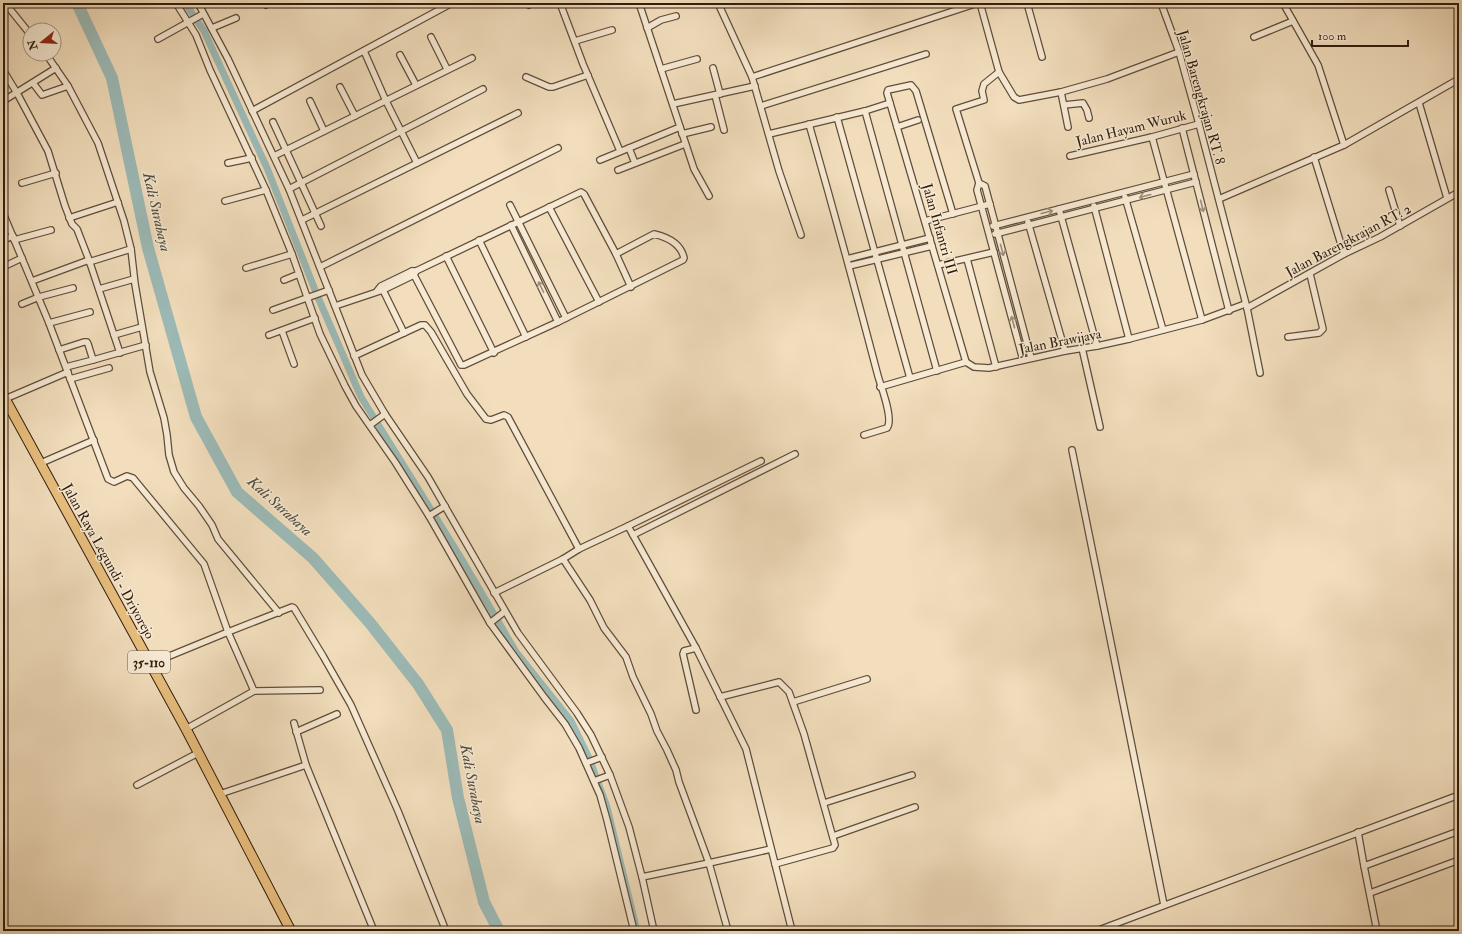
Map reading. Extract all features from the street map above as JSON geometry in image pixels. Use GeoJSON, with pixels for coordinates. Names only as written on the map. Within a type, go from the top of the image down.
{"type":"FeatureCollection","features":[{"type":"Feature","properties":{"kind":"main road","name":"Jalan Raya Legundi - Driyorejo"},"geometry":{"type":"LineString","coordinates":[[4,397],[186,728],[291,931]]}},
{"type":"Feature","properties":{"kind":"street"},"geometry":{"type":"LineString","coordinates":[[5,3],[22,24]]}},
{"type":"Feature","properties":{"kind":"street"},"geometry":{"type":"LineString","coordinates":[[176,3],[189,22],[196,36],[210,70],[252,158],[292,254],[320,334],[345,386],[356,406],[371,424],[429,515],[491,622],[569,730],[580,748],[595,781],[607,820],[634,931]]}},
{"type":"Feature","properties":{"kind":"street"},"geometry":{"type":"LineString","coordinates":[[200,3],[202,15],[212,28],[228,59],[289,189],[320,267],[326,288],[335,306],[354,356],[383,416],[428,477],[442,508],[494,593],[502,613],[584,722],[599,758],[609,775],[629,827],[654,931]]}},
{"type":"Feature","properties":{"kind":"street"},"geometry":{"type":"LineString","coordinates":[[252,111],[364,52],[452,3]]}},
{"type":"Feature","properties":{"kind":"street"},"geometry":{"type":"LineString","coordinates":[[560,3],[620,151]]}},
{"type":"Feature","properties":{"kind":"street"},"geometry":{"type":"LineString","coordinates":[[639,3],[662,69],[685,144],[698,177],[709,196]]}},
{"type":"Feature","properties":{"kind":"street"},"geometry":{"type":"LineString","coordinates":[[718,3],[752,77],[779,171],[801,235]]}},
{"type":"Feature","properties":{"kind":"street"},"geometry":{"type":"LineString","coordinates":[[752,77],[979,3],[998,72],[1014,97],[1019,100],[1061,92],[1107,79],[1178,52]]}},
{"type":"Feature","properties":{"kind":"street"},"geometry":{"type":"LineString","coordinates":[[1027,3],[1042,57]]}},
{"type":"Feature","properties":{"kind":"street","name":"Jalan Barengkrajan RT. 8"},"geometry":{"type":"LineString","coordinates":[[1161,3],[1178,52],[1199,124],[1218,199]]}},
{"type":"Feature","properties":{"kind":"street"},"geometry":{"type":"LineString","coordinates":[[1283,3],[1318,65],[1344,145]]}},
{"type":"Feature","properties":{"kind":"street"},"geometry":{"type":"LineString","coordinates":[[158,39],[202,15]]}},
{"type":"Feature","properties":{"kind":"street"},"geometry":{"type":"LineString","coordinates":[[647,28],[661,20],[676,16]]}},
{"type":"Feature","properties":{"kind":"street"},"geometry":{"type":"LineString","coordinates":[[212,28],[236,18]]}},
{"type":"Feature","properties":{"kind":"street"},"geometry":{"type":"LineString","coordinates":[[1254,37],[1293,20]]}},
{"type":"Feature","properties":{"kind":"street"},"geometry":{"type":"LineString","coordinates":[[575,41],[612,30]]}},
{"type":"Feature","properties":{"kind":"street"},"geometry":{"type":"LineString","coordinates":[[431,37],[447,69]]}},
{"type":"Feature","properties":{"kind":"street"},"geometry":{"type":"LineString","coordinates":[[364,52],[386,101],[417,163]]}},
{"type":"Feature","properties":{"kind":"street"},"geometry":{"type":"LineString","coordinates":[[761,106],[926,54]]}},
{"type":"Feature","properties":{"kind":"street"},"geometry":{"type":"LineString","coordinates":[[400,55],[416,85]]}},
{"type":"Feature","properties":{"kind":"street"},"geometry":{"type":"LineString","coordinates":[[274,156],[447,69],[472,58]]}},
{"type":"Feature","properties":{"kind":"street"},"geometry":{"type":"LineString","coordinates":[[662,69],[697,59]]}},
{"type":"Feature","properties":{"kind":"street"},"geometry":{"type":"LineString","coordinates":[[52,62],[68,86],[98,143],[118,202],[130,249],[150,372],[164,418],[169,455],[174,472],[184,488],[208,519],[218,538],[279,613]]}},
{"type":"Feature","properties":{"kind":"street"},"geometry":{"type":"LineString","coordinates":[[3,101],[56,68]]}},
{"type":"Feature","properties":{"kind":"street"},"geometry":{"type":"LineString","coordinates":[[712,68],[724,130]]}},
{"type":"Feature","properties":{"kind":"street"},"geometry":{"type":"LineString","coordinates":[[3,70],[48,151],[69,218],[77,229],[120,353]]}},
{"type":"Feature","properties":{"kind":"street"},"geometry":{"type":"LineString","coordinates":[[998,72],[984,84],[982,91],[984,100],[956,109],[979,183],[978,190],[1023,360]]}},
{"type":"Feature","properties":{"kind":"street"},"geometry":{"type":"LineString","coordinates":[[526,77],[549,87],[553,87],[588,75]]}},
{"type":"Feature","properties":{"kind":"street"},"geometry":{"type":"LineString","coordinates":[[1260,374],[1246,306],[1218,199],[1344,145],[1459,80]]}},
{"type":"Feature","properties":{"kind":"street"},"geometry":{"type":"LineString","coordinates":[[33,83],[42,95],[68,86]]}},
{"type":"Feature","properties":{"kind":"street"},"geometry":{"type":"LineString","coordinates":[[769,134],[865,111],[890,103],[887,93],[888,90],[911,85],[913,86],[924,118],[953,214]]}},
{"type":"Feature","properties":{"kind":"street"},"geometry":{"type":"LineString","coordinates":[[673,104],[755,86]]}},
{"type":"Feature","properties":{"kind":"street"},"geometry":{"type":"LineString","coordinates":[[340,87],[355,116]]}},
{"type":"Feature","properties":{"kind":"street"},"geometry":{"type":"LineString","coordinates":[[289,189],[483,89]]}},
{"type":"Feature","properties":{"kind":"street"},"geometry":{"type":"LineString","coordinates":[[1061,92],[1068,127]]}},
{"type":"Feature","properties":{"kind":"street"},"geometry":{"type":"LineString","coordinates":[[310,101],[324,131]]}},
{"type":"Feature","properties":{"kind":"street","name":"Jalan Infantri III"},"geometry":{"type":"LineString","coordinates":[[890,103],[966,362]]}},
{"type":"Feature","properties":{"kind":"street"},"geometry":{"type":"LineString","coordinates":[[1064,106],[1083,103],[1089,118]]}},
{"type":"Feature","properties":{"kind":"street"},"geometry":{"type":"LineString","coordinates":[[1419,103],[1447,198]]}},
{"type":"Feature","properties":{"kind":"street"},"geometry":{"type":"LineString","coordinates":[[865,111],[937,371]]}},
{"type":"Feature","properties":{"kind":"street"},"geometry":{"type":"LineString","coordinates":[[302,220],[518,113]]}},
{"type":"Feature","properties":{"kind":"street"},"geometry":{"type":"LineString","coordinates":[[837,117],[910,378]]}},
{"type":"Feature","properties":{"kind":"street"},"geometry":{"type":"LineString","coordinates":[[897,127],[918,120]]}},
{"type":"Feature","properties":{"kind":"street"},"geometry":{"type":"LineString","coordinates":[[273,122],[321,226]]}},
{"type":"Feature","properties":{"kind":"street"},"geometry":{"type":"LineString","coordinates":[[809,124],[849,266],[880,387],[889,415],[889,426],[864,435]]}},
{"type":"Feature","properties":{"kind":"street","name":"Jalan Hayam Wuruk"},"geometry":{"type":"LineString","coordinates":[[1070,156],[1152,137],[1199,124]]}},
{"type":"Feature","properties":{"kind":"street"},"geometry":{"type":"LineString","coordinates":[[600,160],[680,127]]}},
{"type":"Feature","properties":{"kind":"street"},"geometry":{"type":"LineString","coordinates":[[682,134],[711,127]]}},
{"type":"Feature","properties":{"kind":"street"},"geometry":{"type":"LineString","coordinates":[[1182,128],[1229,311]]}},
{"type":"Feature","properties":{"kind":"street"},"geometry":{"type":"LineString","coordinates":[[1152,137],[1202,320]]}},
{"type":"Feature","properties":{"kind":"street"},"geometry":{"type":"LineString","coordinates":[[618,170],[685,144]]}},
{"type":"Feature","properties":{"kind":"street"},"geometry":{"type":"LineString","coordinates":[[320,267],[558,148]]}},
{"type":"Feature","properties":{"kind":"street"},"geometry":{"type":"LineString","coordinates":[[629,148],[635,163]]}},
{"type":"Feature","properties":{"kind":"street"},"geometry":{"type":"LineString","coordinates":[[1314,157],[1344,254]]}},
{"type":"Feature","properties":{"kind":"street"},"geometry":{"type":"LineString","coordinates":[[228,162],[252,158]]}},
{"type":"Feature","properties":{"kind":"street"},"geometry":{"type":"LineString","coordinates":[[22,183],[56,173]]}},
{"type":"Feature","properties":{"kind":"street"},"geometry":{"type":"LineString","coordinates":[[988,227],[1194,174]]}},
{"type":"Feature","properties":{"kind":"street"},"geometry":{"type":"LineString","coordinates":[[990,236],[1196,182]]}},
{"type":"Feature","properties":{"kind":"street"},"geometry":{"type":"LineString","coordinates":[[979,183],[985,186],[1031,358]]}},
{"type":"Feature","properties":{"kind":"street"},"geometry":{"type":"LineString","coordinates":[[224,201],[266,190]]}},
{"type":"Feature","properties":{"kind":"street"},"geometry":{"type":"LineString","coordinates":[[1389,190],[1400,226]]}},
{"type":"Feature","properties":{"kind":"street"},"geometry":{"type":"LineString","coordinates":[[1124,192],[1163,330]]}},
{"type":"Feature","properties":{"kind":"street","name":"Jalan Barengkrajan RT. 2"},"geometry":{"type":"LineString","coordinates":[[1246,306],[1400,226],[1459,192]]}},
{"type":"Feature","properties":{"kind":"street"},"geometry":{"type":"LineString","coordinates":[[335,306],[357,300],[579,193],[582,193],[616,254],[631,286]]}},
{"type":"Feature","properties":{"kind":"street"},"geometry":{"type":"LineString","coordinates":[[1092,200],[1129,339]]}},
{"type":"Feature","properties":{"kind":"street"},"geometry":{"type":"LineString","coordinates":[[69,218],[118,202]]}},
{"type":"Feature","properties":{"kind":"street"},"geometry":{"type":"LineString","coordinates":[[925,221],[990,204]]}},
{"type":"Feature","properties":{"kind":"street"},"geometry":{"type":"LineString","coordinates":[[510,205],[566,318]]}},
{"type":"Feature","properties":{"kind":"street"},"geometry":{"type":"LineString","coordinates":[[549,207],[600,302]]}},
{"type":"Feature","properties":{"kind":"street"},"geometry":{"type":"LineString","coordinates":[[1059,209],[1097,346]]}},
{"type":"Feature","properties":{"kind":"street"},"geometry":{"type":"LineString","coordinates":[[3,213],[49,323],[108,479],[114,482],[127,476],[133,478],[204,564],[228,632],[254,691]]}},
{"type":"Feature","properties":{"kind":"street"},"geometry":{"type":"LineString","coordinates":[[1027,217],[1065,350]]}},
{"type":"Feature","properties":{"kind":"street"},"geometry":{"type":"LineString","coordinates":[[511,225],[558,322]]}},
{"type":"Feature","properties":{"kind":"street"},"geometry":{"type":"LineString","coordinates":[[3,240],[51,230]]}},
{"type":"Feature","properties":{"kind":"street"},"geometry":{"type":"LineString","coordinates":[[414,272],[462,365],[465,365],[494,353],[600,302],[683,260],[684,256],[672,241],[654,234],[616,254]]}},
{"type":"Feature","properties":{"kind":"street"},"geometry":{"type":"LineString","coordinates":[[847,259],[930,238]]}},
{"type":"Feature","properties":{"kind":"street"},"geometry":{"type":"LineString","coordinates":[[479,240],[526,337]]}},
{"type":"Feature","properties":{"kind":"street"},"geometry":{"type":"LineString","coordinates":[[849,266],[932,246]]}},
{"type":"Feature","properties":{"kind":"street"},"geometry":{"type":"LineString","coordinates":[[32,281],[89,261],[130,249]]}},
{"type":"Feature","properties":{"kind":"street"},"geometry":{"type":"LineString","coordinates":[[938,265],[994,252]]}},
{"type":"Feature","properties":{"kind":"street"},"geometry":{"type":"LineString","coordinates":[[246,268],[292,254]]}},
{"type":"Feature","properties":{"kind":"street"},"geometry":{"type":"LineString","coordinates":[[446,256],[494,353]]}},
{"type":"Feature","properties":{"kind":"street"},"geometry":{"type":"LineString","coordinates":[[3,267],[22,258]]}},
{"type":"Feature","properties":{"kind":"street"},"geometry":{"type":"LineString","coordinates":[[967,259],[996,367]]}},
{"type":"Feature","properties":{"kind":"street"},"geometry":{"type":"LineString","coordinates":[[284,280],[299,274]]}},
{"type":"Feature","properties":{"kind":"street"},"geometry":{"type":"LineString","coordinates":[[1288,337],[1319,333],[1323,329],[1310,274]]}},
{"type":"Feature","properties":{"kind":"street"},"geometry":{"type":"LineString","coordinates":[[99,289],[134,279]]}},
{"type":"Feature","properties":{"kind":"street"},"geometry":{"type":"LineString","coordinates":[[22,304],[73,288]]}},
{"type":"Feature","properties":{"kind":"street"},"geometry":{"type":"LineString","coordinates":[[273,310],[308,297],[326,288]]}},
{"type":"Feature","properties":{"kind":"street"},"geometry":{"type":"LineString","coordinates":[[382,288],[404,333]]}},
{"type":"Feature","properties":{"kind":"street","name":"Jalan Brawijaya"},"geometry":{"type":"LineString","coordinates":[[966,362],[981,369],[996,367],[1065,350],[1097,346],[1129,339],[1202,320],[1246,306]]}},
{"type":"Feature","properties":{"kind":"street"},"geometry":{"type":"LineString","coordinates":[[49,323],[90,312]]}},
{"type":"Feature","properties":{"kind":"street"},"geometry":{"type":"LineString","coordinates":[[269,335],[315,318]]}},
{"type":"Feature","properties":{"kind":"street"},"geometry":{"type":"LineString","coordinates":[[354,356],[421,325],[425,325],[431,332],[467,394],[486,419],[492,420],[504,415],[508,416],[579,549]]}},
{"type":"Feature","properties":{"kind":"street"},"geometry":{"type":"LineString","coordinates":[[114,335],[142,327]]}},
{"type":"Feature","properties":{"kind":"street"},"geometry":{"type":"LineString","coordinates":[[282,331],[294,364]]}},
{"type":"Feature","properties":{"kind":"street"},"geometry":{"type":"LineString","coordinates":[[59,350],[87,342],[93,360]]}},
{"type":"Feature","properties":{"kind":"street"},"geometry":{"type":"LineString","coordinates":[[4,397],[93,360],[146,345]]}},
{"type":"Feature","properties":{"kind":"street"},"geometry":{"type":"LineString","coordinates":[[1082,348],[1100,427]]}},
{"type":"Feature","properties":{"kind":"street"},"geometry":{"type":"LineString","coordinates":[[880,387],[966,362]]}},
{"type":"Feature","properties":{"kind":"street"},"geometry":{"type":"LineString","coordinates":[[70,379],[110,368]]}},
{"type":"Feature","properties":{"kind":"street"},"geometry":{"type":"LineString","coordinates":[[371,424],[383,416]]}},
{"type":"Feature","properties":{"kind":"street"},"geometry":{"type":"LineString","coordinates":[[40,463],[94,440]]}},
{"type":"Feature","properties":{"kind":"street"},"geometry":{"type":"LineString","coordinates":[[1072,450],[1164,905]]}},
{"type":"Feature","properties":{"kind":"street"},"geometry":{"type":"LineString","coordinates":[[633,535],[795,454]]}},
{"type":"Feature","properties":{"kind":"street"},"geometry":{"type":"LineString","coordinates":[[494,593],[564,559],[579,549],[760,461]]}},
{"type":"Feature","properties":{"kind":"street"},"geometry":{"type":"LineString","coordinates":[[429,515],[442,508]]}},
{"type":"Feature","properties":{"kind":"street"},"geometry":{"type":"LineString","coordinates":[[628,526],[722,697],[746,749],[771,849],[778,863],[792,931]]}},
{"type":"Feature","properties":{"kind":"street"},"geometry":{"type":"LineString","coordinates":[[564,559],[590,600],[604,628],[626,657],[633,677],[676,770],[709,863],[728,931]]}},
{"type":"Feature","properties":{"kind":"street"},"geometry":{"type":"LineString","coordinates":[[150,664],[292,607],[294,608],[351,705],[398,811],[446,931]]}},
{"type":"Feature","properties":{"kind":"street"},"geometry":{"type":"LineString","coordinates":[[491,622],[502,613]]}},
{"type":"Feature","properties":{"kind":"street"},"geometry":{"type":"LineString","coordinates":[[696,648],[684,651],[683,654],[696,710]]}},
{"type":"Feature","properties":{"kind":"street"},"geometry":{"type":"LineString","coordinates":[[793,702],[867,679]]}},
{"type":"Feature","properties":{"kind":"street"},"geometry":{"type":"LineString","coordinates":[[722,697],[778,681],[787,688],[804,734],[835,845],[834,847],[778,863]]}},
{"type":"Feature","properties":{"kind":"street"},"geometry":{"type":"LineString","coordinates":[[186,728],[254,691],[320,690]]}},
{"type":"Feature","properties":{"kind":"street"},"geometry":{"type":"LineString","coordinates":[[296,732],[336,714]]}},
{"type":"Feature","properties":{"kind":"street"},"geometry":{"type":"LineString","coordinates":[[294,723],[306,765],[374,931]]}},
{"type":"Feature","properties":{"kind":"street"},"geometry":{"type":"LineString","coordinates":[[137,785],[198,753]]}},
{"type":"Feature","properties":{"kind":"street"},"geometry":{"type":"LineString","coordinates":[[587,763],[599,758]]}},
{"type":"Feature","properties":{"kind":"street"},"geometry":{"type":"LineString","coordinates":[[220,794],[306,765]]}},
{"type":"Feature","properties":{"kind":"street"},"geometry":{"type":"LineString","coordinates":[[595,781],[609,775]]}},
{"type":"Feature","properties":{"kind":"street"},"geometry":{"type":"LineString","coordinates":[[824,803],[912,775]]}},
{"type":"Feature","properties":{"kind":"street"},"geometry":{"type":"LineString","coordinates":[[1096,931],[1459,795]]}},
{"type":"Feature","properties":{"kind":"street"},"geometry":{"type":"LineString","coordinates":[[833,836],[915,807]]}},
{"type":"Feature","properties":{"kind":"street"},"geometry":{"type":"LineString","coordinates":[[1364,866],[1459,831]]}},
{"type":"Feature","properties":{"kind":"street"},"geometry":{"type":"LineString","coordinates":[[1358,832],[1377,931]]}},
{"type":"Feature","properties":{"kind":"street"},"geometry":{"type":"LineString","coordinates":[[642,877],[771,849]]}},
{"type":"Feature","properties":{"kind":"street"},"geometry":{"type":"LineString","coordinates":[[1370,893],[1459,860]]}},
{"type":"Feature","properties":{"kind":"waterway","name":"Kali Surabaya"},"geometry":{"type":"LineString","coordinates":[[77,3],[112,78],[148,248],[196,417],[237,492],[313,558],[370,623],[418,684],[447,730],[458,798],[484,902],[499,931]]}},
{"type":"Feature","properties":{"kind":"waterway"},"geometry":{"type":"LineString","coordinates":[[185,3],[204,31],[267,168],[317,295],[361,397],[461,558],[516,652],[571,721],[589,758],[607,807],[637,931]]}}]}
